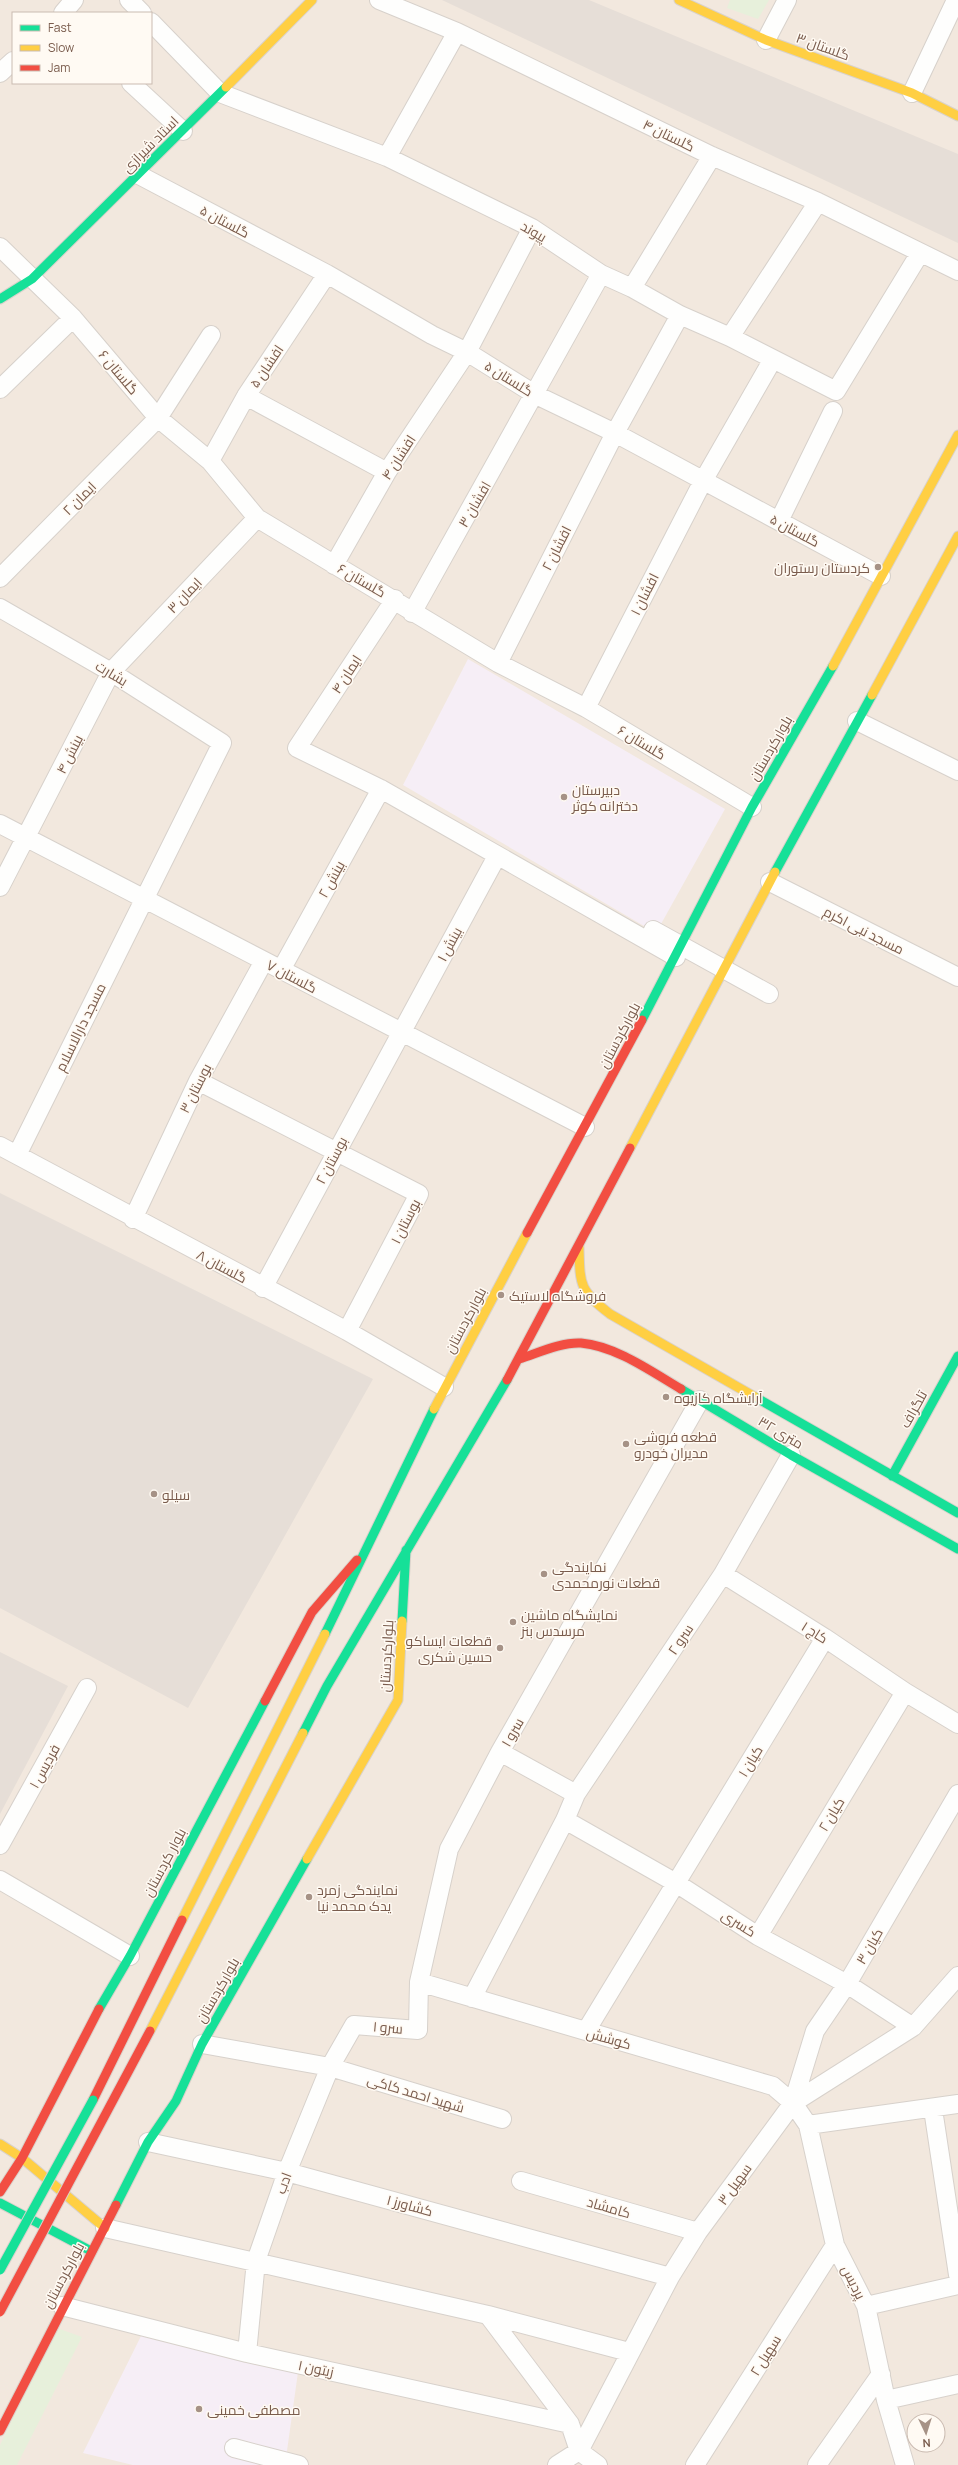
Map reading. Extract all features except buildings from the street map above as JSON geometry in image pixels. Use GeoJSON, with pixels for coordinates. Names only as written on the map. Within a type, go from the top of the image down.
{"type":"FeatureCollection","features":[{"type":"Feature","properties":{"kind":"main road","name":"استاد شیرازی"},"geometry":{"type":"LineString","coordinates":[[0,299],[32,279],[139,176],[312,0]]}},
{"type":"Feature","properties":{"kind":"main road","name":"گلستان ۳"},"geometry":{"type":"LineString","coordinates":[[679,0],[706,5],[766,40],[912,93],[958,116]]}},
{"type":"Feature","properties":{"kind":"main road","name":"بلوارکردستان"},"geometry":{"type":"LineString","coordinates":[[0,2270],[93,2100],[315,1654],[444,1387],[585,1128],[679,951],[752,807],[824,683],[958,435]]}},
{"type":"Feature","properties":{"kind":"main road","name":"بلوارکردستان"},"geometry":{"type":"LineString","coordinates":[[0,2312],[150,2031],[327,1686],[519,1359],[857,720],[953,559],[958,536]]}},
{"type":"Feature","properties":{"kind":"main road","name":"۳۲ متری"},"geometry":{"type":"LineString","coordinates":[[579,1247],[581,1285],[586,1296],[610,1314],[958,1513]]}},
{"type":"Feature","properties":{"kind":"main road","name":"۳۲ متری"},"geometry":{"type":"LineString","coordinates":[[519,1359],[556,1347],[581,1344],[624,1355],[791,1455],[958,1549]]}},
{"type":"Feature","properties":{"kind":"main road","name":"تلگراف"},"geometry":{"type":"LineString","coordinates":[[892,1476],[958,1356]]}},
{"type":"Feature","properties":{"kind":"main road","name":"بلوارکردستان"},"geometry":{"type":"LineString","coordinates":[[0,2431],[62,2306],[105,2228],[148,2142],[176,2101],[202,2044],[398,1700],[406,1550]]}},
{"type":"Feature","properties":{"kind":"main road","name":"بلوار کردستان"},"geometry":{"type":"LineString","coordinates":[[0,2192],[22,2158],[84,2036],[130,1956],[312,1612],[363,1553]]}},
{"type":"Feature","properties":{"kind":"main road"},"geometry":{"type":"LineString","coordinates":[[0,2144],[22,2158],[105,2228]]}},
{"type":"Feature","properties":{"kind":"main road"},"geometry":{"type":"LineString","coordinates":[[0,2203],[91,2251]]}},
{"type":"Feature","properties":{"kind":"street"},"geometry":{"type":"LineString","coordinates":[[64,12],[74,0]]}},
{"type":"Feature","properties":{"kind":"street"},"geometry":{"type":"LineString","coordinates":[[129,0],[141,12]]}},
{"type":"Feature","properties":{"kind":"street","name":"گلستان ۴"},"geometry":{"type":"LineString","coordinates":[[379,0],[457,32],[712,156],[818,202],[958,271]]}},
{"type":"Feature","properties":{"kind":"street"},"geometry":{"type":"LineString","coordinates":[[766,40],[787,0]]}},
{"type":"Feature","properties":{"kind":"street"},"geometry":{"type":"LineString","coordinates":[[912,93],[956,0]]}},
{"type":"Feature","properties":{"kind":"street"},"geometry":{"type":"LineString","coordinates":[[152,23],[220,93]]}},
{"type":"Feature","properties":{"kind":"street"},"geometry":{"type":"LineString","coordinates":[[387,157],[457,32]]}},
{"type":"Feature","properties":{"kind":"street"},"geometry":{"type":"LineString","coordinates":[[0,73],[12,62]]}},
{"type":"Feature","properties":{"kind":"street"},"geometry":{"type":"LineString","coordinates":[[131,84],[183,131]]}},
{"type":"Feature","properties":{"kind":"street","name":"پیوند"},"geometry":{"type":"LineString","coordinates":[[220,93],[387,157],[532,228],[601,274],[632,288],[680,316],[730,337],[836,392],[920,253]]}},
{"type":"Feature","properties":{"kind":"street"},"geometry":{"type":"LineString","coordinates":[[632,288],[712,156]]}},
{"type":"Feature","properties":{"kind":"street","name":"گلستان ۵"},"geometry":{"type":"LineString","coordinates":[[139,176],[327,274],[432,334],[467,352],[536,395],[615,433],[881,576]]}},
{"type":"Feature","properties":{"kind":"street"},"geometry":{"type":"LineString","coordinates":[[730,337],[818,202]]}},
{"type":"Feature","properties":{"kind":"street","name":"افشان ۴"},"geometry":{"type":"LineString","coordinates":[[334,565],[387,472],[467,352],[532,228]]}},
{"type":"Feature","properties":{"kind":"street","name":"گلستان ۶"},"geometry":{"type":"LineString","coordinates":[[0,247],[73,318],[158,418],[210,461],[257,518],[334,565],[395,599],[412,613],[498,663],[586,708],[752,807]]}},
{"type":"Feature","properties":{"kind":"street","name":"افشان ۵"},"geometry":{"type":"LineString","coordinates":[[210,461],[246,396],[327,274]]}},
{"type":"Feature","properties":{"kind":"street","name":"افشان ۳"},"geometry":{"type":"LineString","coordinates":[[412,613],[536,395],[601,274]]}},
{"type":"Feature","properties":{"kind":"street","name":"افشان ۲"},"geometry":{"type":"LineString","coordinates":[[498,663],[615,433],[680,316]]}},
{"type":"Feature","properties":{"kind":"street"},"geometry":{"type":"LineString","coordinates":[[0,389],[73,318]]}},
{"type":"Feature","properties":{"kind":"street","name":"ایمان ۲"},"geometry":{"type":"LineString","coordinates":[[0,578],[158,418],[211,335]]}},
{"type":"Feature","properties":{"kind":"street","name":"افشان ۱"},"geometry":{"type":"LineString","coordinates":[[586,708],[703,481],[773,359]]}},
{"type":"Feature","properties":{"kind":"street"},"geometry":{"type":"LineString","coordinates":[[246,396],[387,472]]}},
{"type":"Feature","properties":{"kind":"street"},"geometry":{"type":"LineString","coordinates":[[779,521],[833,411]]}},
{"type":"Feature","properties":{"kind":"street","name":"ایمان ۳"},"geometry":{"type":"LineString","coordinates":[[111,672],[257,518]]}},
{"type":"Feature","properties":{"kind":"street","name":"ایمان ۴"},"geometry":{"type":"LineString","coordinates":[[381,789],[297,748],[395,599]]}},
{"type":"Feature","properties":{"kind":"street","name":"بشارت"},"geometry":{"type":"LineString","coordinates":[[0,608],[111,672],[222,743]]}},
{"type":"Feature","properties":{"kind":"street","name":"بینش ۴"},"geometry":{"type":"LineString","coordinates":[[0,887],[111,672]]}},
{"type":"Feature","properties":{"kind":"street"},"geometry":{"type":"LineString","coordinates":[[857,720],[958,771]]}},
{"type":"Feature","properties":{"kind":"street","name":"مسجد دارالاسلام"},"geometry":{"type":"LineString","coordinates":[[17,1155],[222,743]]}},
{"type":"Feature","properties":{"kind":"street"},"geometry":{"type":"LineString","coordinates":[[381,789],[497,856],[679,951],[724,969],[769,994]]}},
{"type":"Feature","properties":{"kind":"street","name":"بینش ۲"},"geometry":{"type":"LineString","coordinates":[[281,970],[381,789]]}},
{"type":"Feature","properties":{"kind":"street","name":"گلستان ۷"},"geometry":{"type":"LineString","coordinates":[[0,824],[585,1128]]}},
{"type":"Feature","properties":{"kind":"street","name":"بینش ۱"},"geometry":{"type":"LineString","coordinates":[[402,1033],[497,856]]}},
{"type":"Feature","properties":{"kind":"street","name":"مسجد نبی اکرم"},"geometry":{"type":"LineString","coordinates":[[770,882],[958,977]]}},
{"type":"Feature","properties":{"kind":"street"},"geometry":{"type":"LineString","coordinates":[[654,930],[679,951]]}},
{"type":"Feature","properties":{"kind":"street","name":"بوستان ۳"},"geometry":{"type":"LineString","coordinates":[[133,1219],[198,1081],[264,961]]}},
{"type":"Feature","properties":{"kind":"street","name":"بوستان ۲"},"geometry":{"type":"LineString","coordinates":[[263,1288],[336,1151],[402,1033]]}},
{"type":"Feature","properties":{"kind":"street"},"geometry":{"type":"LineString","coordinates":[[198,1081],[336,1151]]}},
{"type":"Feature","properties":{"kind":"street","name":"گلستان ۸"},"geometry":{"type":"LineString","coordinates":[[0,1146],[133,1219],[347,1332],[444,1387]]}},
{"type":"Feature","properties":{"kind":"street","name":"بوستان ۱"},"geometry":{"type":"LineString","coordinates":[[336,1151],[419,1194],[347,1332]]}},
{"type":"Feature","properties":{"kind":"street","name":"سرو ۱"},"geometry":{"type":"LineString","coordinates":[[354,2025],[418,2030],[419,1982],[438,1907],[449,1849],[500,1752],[700,1400]]}},
{"type":"Feature","properties":{"kind":"street","name":"سرو ۲"},"geometry":{"type":"LineString","coordinates":[[472,1998],[565,1820],[576,1794],[723,1574],[791,1455]]}},
{"type":"Feature","properties":{"kind":"street","name":"کاج ۱"},"geometry":{"type":"LineString","coordinates":[[723,1574],[826,1638],[905,1692],[958,1724]]}},
{"type":"Feature","properties":{"kind":"street","name":"کیان ۱"},"geometry":{"type":"LineString","coordinates":[[586,2031],[826,1638]]}},
{"type":"Feature","properties":{"kind":"street","name":"فردیس ۱"},"geometry":{"type":"LineString","coordinates":[[0,1845],[87,1688]]}},
{"type":"Feature","properties":{"kind":"street","name":"کیان ۲"},"geometry":{"type":"LineString","coordinates":[[758,1936],[905,1692]]}},
{"type":"Feature","properties":{"kind":"street"},"geometry":{"type":"LineString","coordinates":[[500,1752],[576,1794]]}},
{"type":"Feature","properties":{"kind":"street","name":"کیان ۳"},"geometry":{"type":"LineString","coordinates":[[793,2103],[815,2031],[847,1984],[958,1794]]}},
{"type":"Feature","properties":{"kind":"street","name":"کسری"},"geometry":{"type":"LineString","coordinates":[[565,1820],[676,1884],[758,1936],[847,1984],[913,2026]]}},
{"type":"Feature","properties":{"kind":"street"},"geometry":{"type":"LineString","coordinates":[[0,1880],[130,1956]]}},
{"type":"Feature","properties":{"kind":"street","name":"سهیل ۳"},"geometry":{"type":"LineString","coordinates":[[578,2451],[670,2277],[698,2232],[793,2103],[913,2026],[958,1976]]}},
{"type":"Feature","properties":{"kind":"street","name":"کوشش"},"geometry":{"type":"LineString","coordinates":[[419,1982],[773,2086],[793,2103]]}},
{"type":"Feature","properties":{"kind":"street","name":"ادب"},"geometry":{"type":"LineString","coordinates":[[247,2353],[256,2261],[287,2172],[330,2067],[354,2025]]}},
{"type":"Feature","properties":{"kind":"street","name":"شهید احمد کاکی"},"geometry":{"type":"LineString","coordinates":[[202,2044],[330,2067],[502,2119]]}},
{"type":"Feature","properties":{"kind":"street","name":"پردیس"},"geometry":{"type":"LineString","coordinates":[[793,2103],[808,2125],[835,2245],[866,2306],[886,2400],[905,2465]]}},
{"type":"Feature","properties":{"kind":"street"},"geometry":{"type":"LineString","coordinates":[[808,2125],[933,2109],[958,2104]]}},
{"type":"Feature","properties":{"kind":"street"},"geometry":{"type":"LineString","coordinates":[[933,2109],[958,2275]]}},
{"type":"Feature","properties":{"kind":"street","name":"کشاورز ۱"},"geometry":{"type":"LineString","coordinates":[[148,2142],[287,2172],[670,2277]]}},
{"type":"Feature","properties":{"kind":"street","name":"کامشاد"},"geometry":{"type":"LineString","coordinates":[[521,2181],[698,2232]]}},
{"type":"Feature","properties":{"kind":"street"},"geometry":{"type":"LineString","coordinates":[[105,2228],[256,2261],[488,2315],[629,2352]]}},
{"type":"Feature","properties":{"kind":"street","name":"سهیل ۲"},"geometry":{"type":"LineString","coordinates":[[695,2465],[835,2245]]}},
{"type":"Feature","properties":{"kind":"street"},"geometry":{"type":"LineString","coordinates":[[866,2306],[958,2285]]}},
{"type":"Feature","properties":{"kind":"street","name":"زیتون ۱"},"geometry":{"type":"LineString","coordinates":[[62,2306],[247,2353],[570,2424]]}},
{"type":"Feature","properties":{"kind":"street"},"geometry":{"type":"LineString","coordinates":[[488,2315],[570,2424],[578,2451],[598,2465]]}},
{"type":"Feature","properties":{"kind":"street"},"geometry":{"type":"LineString","coordinates":[[818,2465],[881,2374]]}},
{"type":"Feature","properties":{"kind":"street"},"geometry":{"type":"LineString","coordinates":[[886,2400],[958,2384]]}},
{"type":"Feature","properties":{"kind":"street"},"geometry":{"type":"LineString","coordinates":[[234,2448],[289,2464]]}},
{"type":"Feature","properties":{"kind":"street"},"geometry":{"type":"LineString","coordinates":[[557,2465],[578,2451]]}},
{"type":"Feature","properties":{"kind":"shaded area"},"geometry":{"type":"Polygon","coordinates":[[[0,0],[958,0],[958,2465],[0,2465],[0,0]]]}},
{"type":"Feature","properties":{"kind":"shaded area","name":"دبیرستان دخترانه کوثر"},"geometry":{"type":"Polygon","coordinates":[[[468,659],[725,809],[656,933],[403,785],[468,659]]]}},
{"type":"Feature","properties":{"kind":"shaded area","name":"مصطفی خمینی"},"geometry":{"type":"Polygon","coordinates":[[[145,2328],[299,2365],[285,2465],[133,2465],[83,2453],[145,2328]]]}},
{"type":"Feature","properties":{"kind":"green space"},"geometry":{"type":"Polygon","coordinates":[[[730,0],[769,0],[758,19],[727,8],[730,0]]]}},
{"type":"Feature","properties":{"kind":"green space"},"geometry":{"type":"Polygon","coordinates":[[[57,2328],[82,2337],[17,2465],[0,2465],[0,2445],[57,2328]]]}},
{"type":"Feature","properties":{"kind":"traffic: fast"},"geometry":{"type":"LineString","coordinates":[[0,299],[32,279],[226,87]]}},
{"type":"Feature","properties":{"kind":"traffic: fast"},"geometry":{"type":"LineString","coordinates":[[642,1020],[752,807],[833,666]]}},
{"type":"Feature","properties":{"kind":"traffic: fast"},"geometry":{"type":"LineString","coordinates":[[775,872],[872,695]]}},
{"type":"Feature","properties":{"kind":"traffic: fast"},"geometry":{"type":"LineString","coordinates":[[892,1476],[958,1356]]}},
{"type":"Feature","properties":{"kind":"traffic: fast"},"geometry":{"type":"LineString","coordinates":[[303,1733],[327,1686],[507,1380]]}},
{"type":"Feature","properties":{"kind":"traffic: fast"},"geometry":{"type":"LineString","coordinates":[[681,1389],[791,1455],[958,1549]]}},
{"type":"Feature","properties":{"kind":"traffic: fast"},"geometry":{"type":"LineString","coordinates":[[755,1397],[958,1513]]}},
{"type":"Feature","properties":{"kind":"traffic: fast"},"geometry":{"type":"LineString","coordinates":[[325,1634],[434,1409]]}},
{"type":"Feature","properties":{"kind":"traffic: fast"},"geometry":{"type":"LineString","coordinates":[[402,1621],[406,1550]]}},
{"type":"Feature","properties":{"kind":"traffic: fast"},"geometry":{"type":"LineString","coordinates":[[99,2009],[130,1956],[265,1701]]}},
{"type":"Feature","properties":{"kind":"traffic: fast"},"geometry":{"type":"LineString","coordinates":[[116,2205],[148,2142],[176,2101],[202,2044],[307,1859]]}},
{"type":"Feature","properties":{"kind":"traffic: fast"},"geometry":{"type":"LineString","coordinates":[[0,2270],[93,2100]]}},
{"type":"Feature","properties":{"kind":"traffic: fast"},"geometry":{"type":"LineString","coordinates":[[0,2203],[91,2251]]}},
{"type":"Feature","properties":{"kind":"traffic: slow"},"geometry":{"type":"LineString","coordinates":[[226,87],[312,0]]}},
{"type":"Feature","properties":{"kind":"traffic: slow"},"geometry":{"type":"LineString","coordinates":[[679,0],[766,40],[912,93],[958,116]]}},
{"type":"Feature","properties":{"kind":"traffic: slow"},"geometry":{"type":"LineString","coordinates":[[833,666],[958,435]]}},
{"type":"Feature","properties":{"kind":"traffic: slow"},"geometry":{"type":"LineString","coordinates":[[872,695],[958,536]]}},
{"type":"Feature","properties":{"kind":"traffic: slow"},"geometry":{"type":"LineString","coordinates":[[630,1148],[775,872]]}},
{"type":"Feature","properties":{"kind":"traffic: slow"},"geometry":{"type":"LineString","coordinates":[[434,1409],[527,1233]]}},
{"type":"Feature","properties":{"kind":"traffic: slow"},"geometry":{"type":"LineString","coordinates":[[579,1247],[580,1270],[583,1286],[592,1299],[600,1306],[610,1314],[755,1397]]}},
{"type":"Feature","properties":{"kind":"traffic: slow"},"geometry":{"type":"LineString","coordinates":[[307,1859],[398,1700],[402,1621]]}},
{"type":"Feature","properties":{"kind":"traffic: slow"},"geometry":{"type":"LineString","coordinates":[[182,1920],[325,1634]]}},
{"type":"Feature","properties":{"kind":"traffic: slow"},"geometry":{"type":"LineString","coordinates":[[150,2031],[303,1733]]}},
{"type":"Feature","properties":{"kind":"traffic: slow"},"geometry":{"type":"LineString","coordinates":[[0,2144],[22,2158],[105,2228]]}},
{"type":"Feature","properties":{"kind":"traffic: jam"},"geometry":{"type":"LineString","coordinates":[[527,1233],[642,1020]]}},
{"type":"Feature","properties":{"kind":"traffic: jam"},"geometry":{"type":"LineString","coordinates":[[507,1380],[630,1148]]}},
{"type":"Feature","properties":{"kind":"traffic: jam"},"geometry":{"type":"LineString","coordinates":[[519,1359],[566,1344],[581,1343],[594,1345],[620,1354],[681,1389]]}},
{"type":"Feature","properties":{"kind":"traffic: jam"},"geometry":{"type":"LineString","coordinates":[[265,1701],[312,1612],[357,1560]]}},
{"type":"Feature","properties":{"kind":"traffic: jam"},"geometry":{"type":"LineString","coordinates":[[93,2100],[182,1920]]}},
{"type":"Feature","properties":{"kind":"traffic: jam"},"geometry":{"type":"LineString","coordinates":[[0,2192],[22,2158],[99,2009]]}},
{"type":"Feature","properties":{"kind":"traffic: jam"},"geometry":{"type":"LineString","coordinates":[[0,2312],[150,2031]]}},
{"type":"Feature","properties":{"kind":"traffic: jam"},"geometry":{"type":"LineString","coordinates":[[0,2431],[116,2205]]}},
{"type":"Feature","properties":{"kind":"place","name":"کردستان رستوران"},"geometry":{"type":"Point","coordinates":[878,567]}},
{"type":"Feature","properties":{"kind":"place","name":"دبیرستان دخترانه کوثر"},"geometry":{"type":"Point","coordinates":[564,797]}},
{"type":"Feature","properties":{"kind":"place","name":"فروشگاه لاستیک"},"geometry":{"type":"Point","coordinates":[501,1295]}},
{"type":"Feature","properties":{"kind":"place","name":"آرایشگاه کازیوه"},"geometry":{"type":"Point","coordinates":[666,1397]}},
{"type":"Feature","properties":{"kind":"place","name":"قطعه فروشی مدیران خودرو"},"geometry":{"type":"Point","coordinates":[626,1444]}},
{"type":"Feature","properties":{"kind":"place","name":"سیلو"},"geometry":{"type":"Point","coordinates":[154,1494]}},
{"type":"Feature","properties":{"kind":"place","name":"نمایندگی قطعات نورمحمدی"},"geometry":{"type":"Point","coordinates":[544,1574]}},
{"type":"Feature","properties":{"kind":"place","name":"نمایشگاه ماشین مرسدس بنز"},"geometry":{"type":"Point","coordinates":[513,1622]}},
{"type":"Feature","properties":{"kind":"place","name":"قطعات ایساکو حسین شکری"},"geometry":{"type":"Point","coordinates":[500,1648]}},
{"type":"Feature","properties":{"kind":"place","name":"نمایندگی زمرد یدک محمد نیا"},"geometry":{"type":"Point","coordinates":[309,1897]}},
{"type":"Feature","properties":{"kind":"place","name":"مصطفی خمینی"},"geometry":{"type":"Point","coordinates":[199,2409]}}]}
